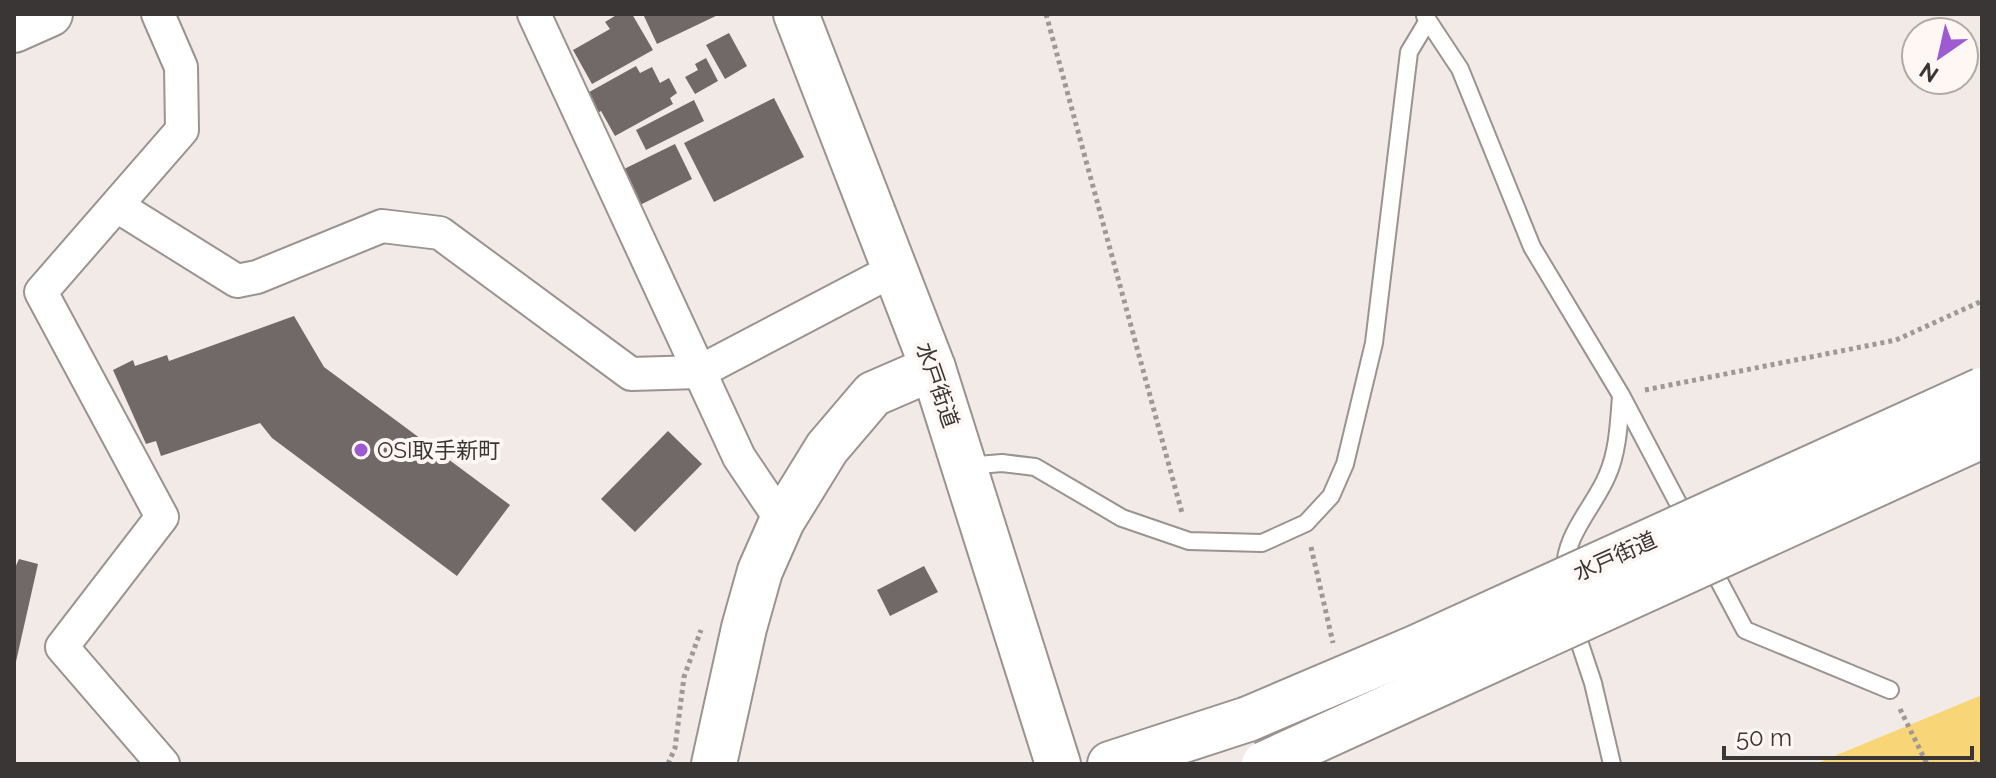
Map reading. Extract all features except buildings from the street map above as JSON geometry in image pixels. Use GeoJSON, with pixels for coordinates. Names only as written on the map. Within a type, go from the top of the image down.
{"type":"FeatureCollection","features":[{"type":"Feature","properties":{"kind":"main road"},"geometry":{"type":"LineString","coordinates":[[14,30],[50,14]]}},
{"type":"Feature","properties":{"kind":"main road","name":"水戸街道"},"geometry":{"type":"LineString","coordinates":[[796,14],[897,268],[933,368],[1058,764]]}},
{"type":"Feature","properties":{"kind":"main road"},"geometry":{"type":"LineString","coordinates":[[714,764],[760,571],[782,521],[827,448],[873,394],[933,368]]}},
{"type":"Feature","properties":{"kind":"main road","name":"水戸街道"},"geometry":{"type":"LineString","coordinates":[[1248,719],[1428,642],[1982,390]]}},
{"type":"Feature","properties":{"kind":"main road","name":"水戸街道"},"geometry":{"type":"LineString","coordinates":[[1264,764],[1982,436]]}},
{"type":"Feature","properties":{"kind":"main road"},"geometry":{"type":"LineString","coordinates":[[728,703],[744,764]]}},
{"type":"Feature","properties":{"kind":"main road"},"geometry":{"type":"LineString","coordinates":[[1110,764],[1248,719]]}},
{"type":"Feature","properties":{"kind":"main road"},"geometry":{"type":"LineString","coordinates":[[1150,764],[1248,719]]}},
{"type":"Feature","properties":{"kind":"street"},"geometry":{"type":"LineString","coordinates":[[158,14],[181,67],[182,130],[41,292],[162,517],[62,647],[163,764]]}},
{"type":"Feature","properties":{"kind":"street"},"geometry":{"type":"LineString","coordinates":[[534,14],[739,457],[782,521]]}},
{"type":"Feature","properties":{"kind":"street"},"geometry":{"type":"LineString","coordinates":[[117,206],[237,281],[257,277],[382,226],[440,233],[631,374],[699,372],[897,268]]}},
{"type":"Feature","properties":{"kind":"lane"},"geometry":{"type":"LineString","coordinates":[[966,466],[1002,463],[1035,467],[1122,518],[1189,541],[1262,543],[1306,523],[1331,496],[1345,464],[1374,343],[1409,52],[1426,18],[1460,69],[1532,247],[1621,395],[1745,630],[1890,690]]}},
{"type":"Feature","properties":{"kind":"lane"},"geometry":{"type":"LineString","coordinates":[[1612,764],[1593,683],[1568,601],[1565,567],[1577,528],[1608,475],[1618,430],[1621,395]]}},
{"type":"Feature","properties":{"kind":"path"},"geometry":{"type":"LineString","coordinates":[[1046,14],[1189,541]]}},
{"type":"Feature","properties":{"kind":"path"},"geometry":{"type":"LineString","coordinates":[[1621,395],[1896,340],[1982,301]]}},
{"type":"Feature","properties":{"kind":"path"},"geometry":{"type":"LineString","coordinates":[[1306,523],[1329,624]]}},
{"type":"Feature","properties":{"kind":"path"},"geometry":{"type":"LineString","coordinates":[[668,764],[675,748],[684,677]]}},
{"type":"Feature","properties":{"kind":"path"},"geometry":{"type":"LineString","coordinates":[[1890,690],[1927,764]]}},
{"type":"Feature","properties":{"kind":"path"},"geometry":{"type":"LineString","coordinates":[[1974,764],[1982,761]]}},
{"type":"Feature","properties":{"kind":"shaded area"},"geometry":{"type":"Polygon","coordinates":[[[1982,695],[1982,764],[1815,764],[1982,695]]]}},
{"type":"Feature","properties":{"kind":"place","name":"OSI取手新町"},"geometry":{"type":"Point","coordinates":[361,450]}}]}
